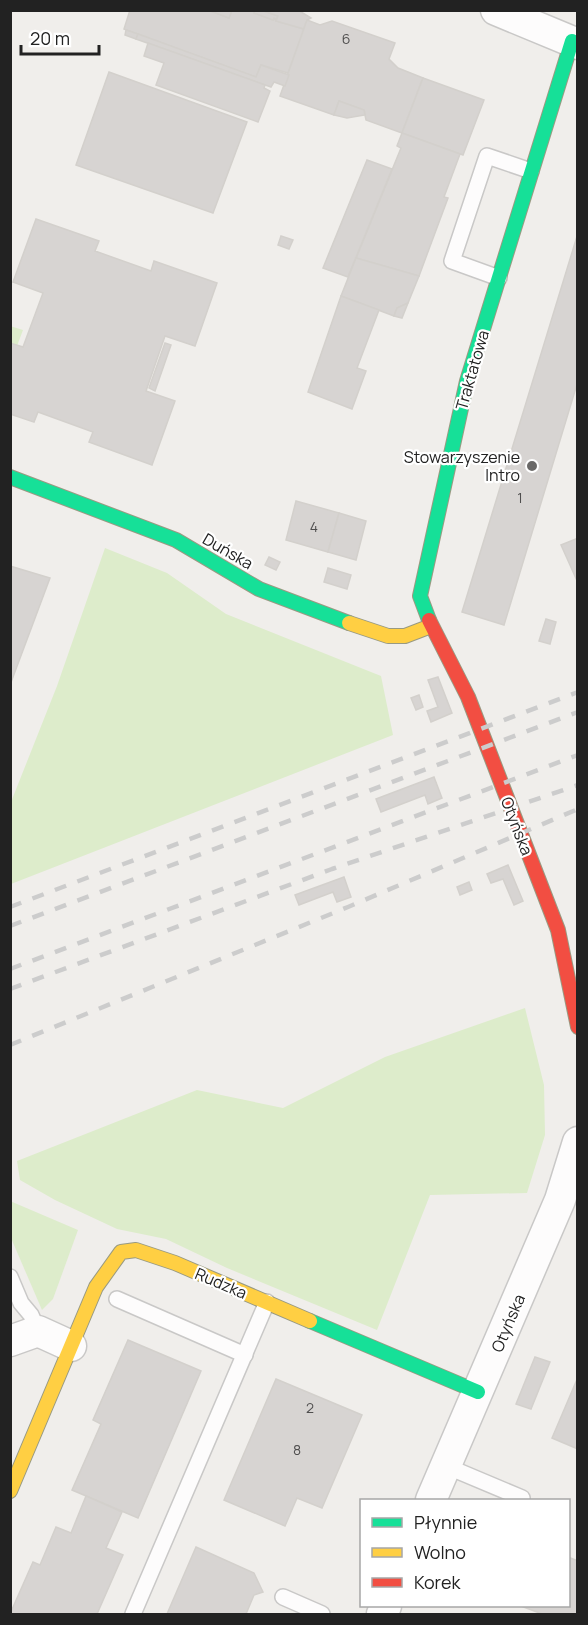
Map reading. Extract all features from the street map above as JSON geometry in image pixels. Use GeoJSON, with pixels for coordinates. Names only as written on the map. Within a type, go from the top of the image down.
{"type":"FeatureCollection","features":[{"type":"Feature","properties":{"kind":"street"},"geometry":{"type":"LineString","coordinates":[[497,11],[575,43]]}},
{"type":"Feature","properties":{"kind":"street","name":"Traktatowa"},"geometry":{"type":"LineString","coordinates":[[468,697],[431,626],[420,596],[467,381],[531,171],[575,43]]}},
{"type":"Feature","properties":{"kind":"street","name":"Duńska"},"geometry":{"type":"LineString","coordinates":[[10,477],[176,540],[259,589],[363,628],[388,636],[405,636],[431,626]]}},
{"type":"Feature","properties":{"kind":"street","name":"Otyńska"},"geometry":{"type":"LineString","coordinates":[[468,697],[558,930],[572,987],[578,1027]]}},
{"type":"Feature","properties":{"kind":"street","name":"Otyńska"},"geometry":{"type":"LineString","coordinates":[[431,1499],[560,1200],[578,1142]]}},
{"type":"Feature","properties":{"kind":"street","name":"Rudzka"},"geometry":{"type":"LineString","coordinates":[[10,1491],[96,1287],[121,1252],[136,1250],[175,1263],[478,1392]]}},
{"type":"Feature","properties":{"kind":"street"},"geometry":{"type":"LineString","coordinates":[[24,1336],[71,1346]]}},
{"type":"Feature","properties":{"kind":"lane"},"geometry":{"type":"LineString","coordinates":[[499,278],[452,261],[487,156],[531,171]]}},
{"type":"Feature","properties":{"kind":"lane"},"geometry":{"type":"LineString","coordinates":[[10,1277],[16,1305],[31,1315],[24,1336]]}},
{"type":"Feature","properties":{"kind":"lane"},"geometry":{"type":"LineString","coordinates":[[117,1299],[245,1355]]}},
{"type":"Feature","properties":{"kind":"lane"},"geometry":{"type":"LineString","coordinates":[[133,1614],[267,1302]]}},
{"type":"Feature","properties":{"kind":"lane"},"geometry":{"type":"LineString","coordinates":[[446,1466],[522,1498]]}},
{"type":"Feature","properties":{"kind":"lane"},"geometry":{"type":"LineString","coordinates":[[283,1597],[322,1614]]}},
{"type":"Feature","properties":{"kind":"green space"},"geometry":{"type":"Polygon","coordinates":[[[10,326],[23,330],[17,346],[11,343],[10,326]]]}},
{"type":"Feature","properties":{"kind":"green space"},"geometry":{"type":"Polygon","coordinates":[[[105,548],[167,573],[226,614],[381,676],[393,735],[11,884],[11,802],[57,686],[105,548]]]}},
{"type":"Feature","properties":{"kind":"green space"},"geometry":{"type":"Polygon","coordinates":[[[525,1008],[544,1085],[545,1135],[527,1193],[430,1195],[377,1330],[227,1268],[166,1239],[117,1229],[55,1200],[20,1180],[17,1161],[197,1090],[283,1108],[385,1057],[525,1008]]]}},
{"type":"Feature","properties":{"kind":"green space"},"geometry":{"type":"Polygon","coordinates":[[[10,1201],[78,1230],[53,1299],[42,1310],[11,1238],[10,1201]]]}},
{"type":"Feature","properties":{"kind":"building"},"geometry":{"type":"Polygon","coordinates":[[[130,10],[208,10],[229,18],[232,10],[255,11],[254,13],[273,20],[304,29],[288,73],[261,65],[256,77],[124,29],[130,10]]]}},
{"type":"Feature","properties":{"kind":"building"},"geometry":{"type":"Polygon","coordinates":[[[208,10],[232,10],[229,18],[208,10]]]}},
{"type":"Feature","properties":{"kind":"building"},"geometry":{"type":"Polygon","coordinates":[[[248,10],[261,10],[278,16],[276,21],[274,18],[273,20],[248,10]]]}},
{"type":"Feature","properties":{"kind":"building"},"geometry":{"type":"Polygon","coordinates":[[[261,10],[298,10],[311,18],[307,20],[304,29],[276,21],[278,16],[261,10]]]}},
{"type":"Feature","properties":{"kind":"building"},"geometry":{"type":"Polygon","coordinates":[[[307,20],[320,25],[332,21],[395,43],[389,59],[398,68],[423,78],[402,133],[366,120],[364,110],[339,101],[334,115],[280,96],[307,20]]]}},
{"type":"Feature","properties":{"kind":"building"},"geometry":{"type":"Polygon","coordinates":[[[126,30],[138,34],[136,39],[125,35],[126,30]]]}},
{"type":"Feature","properties":{"kind":"building"},"geometry":{"type":"Polygon","coordinates":[[[138,34],[256,77],[261,65],[289,75],[285,86],[274,82],[271,87],[136,39],[138,34]]]}},
{"type":"Feature","properties":{"kind":"building"},"geometry":{"type":"Polygon","coordinates":[[[148,43],[265,85],[264,88],[270,91],[258,122],[156,85],[164,63],[144,56],[148,43]]]}},
{"type":"Feature","properties":{"kind":"building"},"geometry":{"type":"Polygon","coordinates":[[[109,72],[247,122],[213,213],[76,165],[109,72]]]}},
{"type":"Feature","properties":{"kind":"building"},"geometry":{"type":"Polygon","coordinates":[[[423,78],[484,100],[463,155],[402,133],[423,78]]]}},
{"type":"Feature","properties":{"kind":"building"},"geometry":{"type":"Polygon","coordinates":[[[339,101],[364,110],[365,115],[347,118],[334,115],[339,101]]]}},
{"type":"Feature","properties":{"kind":"building"},"geometry":{"type":"Polygon","coordinates":[[[402,133],[460,154],[444,197],[448,198],[419,276],[356,258],[401,148],[397,146],[402,133]]]}},
{"type":"Feature","properties":{"kind":"building"},"geometry":{"type":"Polygon","coordinates":[[[367,160],[392,169],[348,277],[323,268],[367,160]]]}},
{"type":"Feature","properties":{"kind":"building"},"geometry":{"type":"Polygon","coordinates":[[[36,219],[99,241],[95,251],[151,271],[154,261],[217,283],[195,346],[165,336],[146,391],[175,401],[152,465],[89,442],[93,432],[38,412],[34,422],[10,414],[10,343],[23,347],[43,293],[13,282],[36,219]]]}},
{"type":"Feature","properties":{"kind":"building"},"geometry":{"type":"Polygon","coordinates":[[[578,233],[578,381],[504,625],[462,612],[578,233]]]}},
{"type":"Feature","properties":{"kind":"building"},"geometry":{"type":"Polygon","coordinates":[[[281,236],[293,240],[289,249],[278,245],[281,236]]]}},
{"type":"Feature","properties":{"kind":"building"},"geometry":{"type":"Polygon","coordinates":[[[356,258],[419,276],[408,303],[397,308],[394,316],[341,296],[356,258]]]}},
{"type":"Feature","properties":{"kind":"building"},"geometry":{"type":"Polygon","coordinates":[[[341,296],[379,310],[357,368],[366,371],[352,409],[308,392],[341,296]]]}},
{"type":"Feature","properties":{"kind":"building"},"geometry":{"type":"Polygon","coordinates":[[[408,303],[402,318],[394,316],[397,308],[408,303]]]}},
{"type":"Feature","properties":{"kind":"building"},"geometry":{"type":"Polygon","coordinates":[[[165,343],[171,345],[155,391],[149,388],[165,343]]]}},
{"type":"Feature","properties":{"kind":"building"},"geometry":{"type":"Polygon","coordinates":[[[296,501],[339,513],[328,552],[286,540],[296,501]]]}},
{"type":"Feature","properties":{"kind":"building"},"geometry":{"type":"Polygon","coordinates":[[[339,513],[366,521],[356,560],[328,552],[339,513]]]}},
{"type":"Feature","properties":{"kind":"building"},"geometry":{"type":"Polygon","coordinates":[[[578,538],[578,583],[561,545],[578,538]]]}},
{"type":"Feature","properties":{"kind":"building"},"geometry":{"type":"Polygon","coordinates":[[[269,557],[280,562],[276,570],[265,565],[269,557]]]}},
{"type":"Feature","properties":{"kind":"building"},"geometry":{"type":"Polygon","coordinates":[[[10,566],[50,578],[10,685],[10,566]]]}},
{"type":"Feature","properties":{"kind":"building"},"geometry":{"type":"Polygon","coordinates":[[[328,568],[351,575],[347,589],[324,582],[328,568]]]}},
{"type":"Feature","properties":{"kind":"building"},"geometry":{"type":"Polygon","coordinates":[[[546,619],[556,622],[550,644],[539,641],[546,619]]]}},
{"type":"Feature","properties":{"kind":"building"},"geometry":{"type":"Polygon","coordinates":[[[438,677],[452,713],[431,722],[427,711],[438,707],[428,680],[438,677]]]}},
{"type":"Feature","properties":{"kind":"building"},"geometry":{"type":"Polygon","coordinates":[[[419,695],[423,707],[416,710],[411,698],[419,695]]]}},
{"type":"Feature","properties":{"kind":"building"},"geometry":{"type":"Polygon","coordinates":[[[434,777],[442,798],[428,804],[425,795],[381,812],[376,799],[434,777]]]}},
{"type":"Feature","properties":{"kind":"building"},"geometry":{"type":"Polygon","coordinates":[[[508,865],[523,901],[514,905],[503,879],[491,883],[487,874],[508,865]]]}},
{"type":"Feature","properties":{"kind":"building"},"geometry":{"type":"Polygon","coordinates":[[[344,877],[351,897],[337,902],[333,892],[299,905],[295,895],[344,877]]]}},
{"type":"Feature","properties":{"kind":"building"},"geometry":{"type":"Polygon","coordinates":[[[469,882],[472,890],[460,895],[457,887],[469,882]]]}},
{"type":"Feature","properties":{"kind":"building"},"geometry":{"type":"Polygon","coordinates":[[[128,1340],[201,1371],[138,1518],[72,1490],[101,1424],[93,1420],[128,1340]]]}},
{"type":"Feature","properties":{"kind":"building"},"geometry":{"type":"Polygon","coordinates":[[[535,1357],[550,1362],[531,1409],[516,1404],[535,1357]]]}},
{"type":"Feature","properties":{"kind":"building"},"geometry":{"type":"Polygon","coordinates":[[[578,1377],[578,1449],[552,1438],[578,1377]]]}},
{"type":"Feature","properties":{"kind":"building"},"geometry":{"type":"Polygon","coordinates":[[[276,1379],[362,1415],[322,1508],[297,1498],[285,1526],[224,1500],[276,1379]]]}},
{"type":"Feature","properties":{"kind":"building"},"geometry":{"type":"Polygon","coordinates":[[[86,1496],[122,1512],[106,1548],[123,1555],[97,1614],[10,1614],[33,1562],[40,1565],[56,1527],[71,1533],[86,1496]]]}},
{"type":"Feature","properties":{"kind":"building"},"geometry":{"type":"Polygon","coordinates":[[[196,1547],[254,1573],[263,1592],[254,1595],[246,1614],[167,1614],[196,1547]]]}},
{"type":"Feature","properties":{"kind":"building"},"geometry":{"type":"Polygon","coordinates":[[[570,1558],[578,1561],[578,1614],[542,1614],[524,1607],[570,1607],[570,1558]]]}},
{"type":"Feature","properties":{"kind":"railway"},"geometry":{"type":"LineString","coordinates":[[10,907],[578,692]]}},
{"type":"Feature","properties":{"kind":"railway"},"geometry":{"type":"LineString","coordinates":[[10,926],[578,712]]}},
{"type":"Feature","properties":{"kind":"railway"},"geometry":{"type":"LineString","coordinates":[[10,969],[578,755]]}},
{"type":"Feature","properties":{"kind":"railway"},"geometry":{"type":"LineString","coordinates":[[10,989],[332,869],[578,785]]}},
{"type":"Feature","properties":{"kind":"railway"},"geometry":{"type":"LineString","coordinates":[[10,1045],[348,907],[578,809]]}},
{"type":"Feature","properties":{"kind":"traffic: fast"},"geometry":{"type":"LineString","coordinates":[[429,620],[420,596],[467,381],[572,41]]}},
{"type":"Feature","properties":{"kind":"traffic: fast"},"geometry":{"type":"LineString","coordinates":[[10,477],[176,540],[259,589],[349,623]]}},
{"type":"Feature","properties":{"kind":"traffic: fast"},"geometry":{"type":"LineString","coordinates":[[310,1321],[478,1392]]}},
{"type":"Feature","properties":{"kind":"traffic: slow"},"geometry":{"type":"LineString","coordinates":[[349,623],[388,636],[405,636],[431,626]]}},
{"type":"Feature","properties":{"kind":"traffic: slow"},"geometry":{"type":"LineString","coordinates":[[10,1491],[96,1287],[121,1252],[136,1250],[175,1263],[310,1321]]}},
{"type":"Feature","properties":{"kind":"traffic: jam"},"geometry":{"type":"LineString","coordinates":[[429,620],[468,697],[558,930],[578,1027]]}},
{"type":"Feature","properties":{"kind":"place","name":"Stowarzyszenie Intro"},"geometry":{"type":"Point","coordinates":[532,466]}}]}
